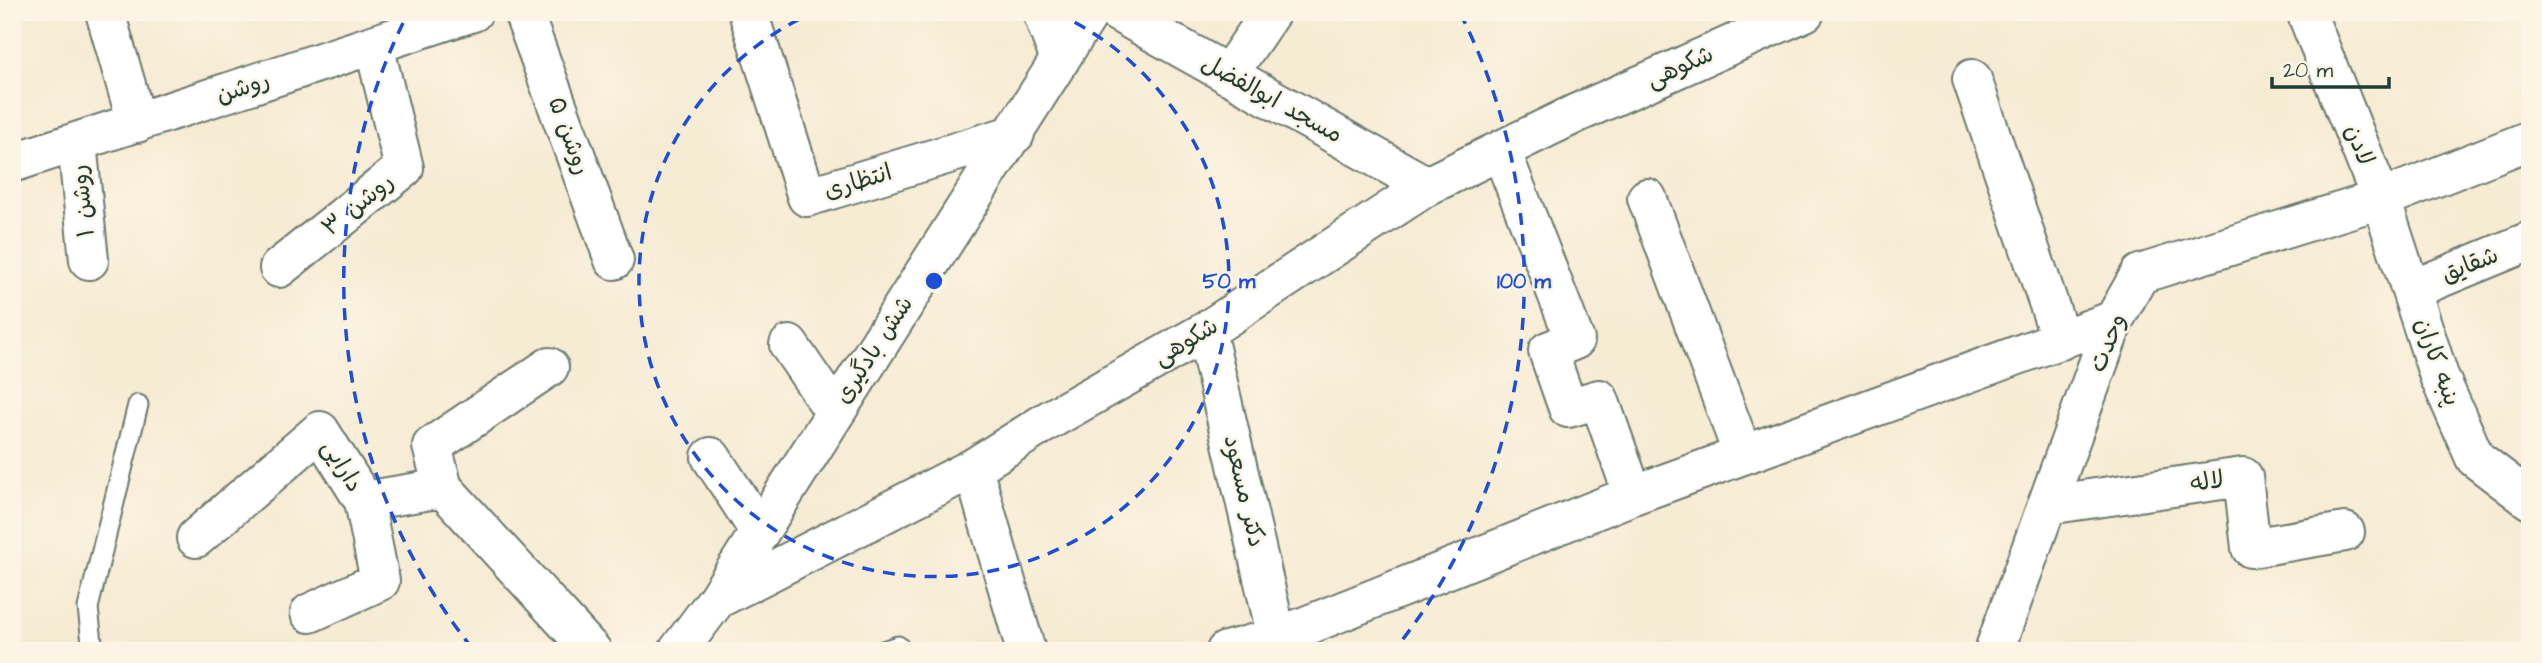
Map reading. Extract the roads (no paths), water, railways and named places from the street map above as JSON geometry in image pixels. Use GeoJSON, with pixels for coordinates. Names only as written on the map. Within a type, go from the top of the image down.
{"type":"FeatureCollection","features":[{"type":"Feature","properties":{"kind":"street"},"geometry":{"type":"LineString","coordinates":[[106,12],[137,123]]}},
{"type":"Feature","properties":{"kind":"street","name":"روشن ۵"},"geometry":{"type":"LineString","coordinates":[[523,12],[614,260]]}},
{"type":"Feature","properties":{"kind":"street","name":"انتظاری"},"geometry":{"type":"LineString","coordinates":[[748,12],[807,197],[1015,134]]}},
{"type":"Feature","properties":{"kind":"street"},"geometry":{"type":"LineString","coordinates":[[1042,12],[1060,60]]}},
{"type":"Feature","properties":{"kind":"street","name":"شش بادگیری"},"geometry":{"type":"LineString","coordinates":[[683,648],[1015,134],[1090,12]]}},
{"type":"Feature","properties":{"kind":"street","name":"مسجد ابوالفضل"},"geometry":{"type":"LineString","coordinates":[[1117,12],[1427,186]]}},
{"type":"Feature","properties":{"kind":"street"},"geometry":{"type":"LineString","coordinates":[[1228,75],[1271,12]]}},
{"type":"Feature","properties":{"kind":"street","name":"شکوهی"},"geometry":{"type":"LineString","coordinates":[[716,599],[974,468],[1046,422],[1206,331],[1427,186],[1805,12]]}},
{"type":"Feature","properties":{"kind":"street","name":"لادن"},"geometry":{"type":"LineString","coordinates":[[2306,12],[2381,199]]}},
{"type":"Feature","properties":{"kind":"street","name":"روشن"},"geometry":{"type":"LineString","coordinates":[[12,163],[374,45],[448,16]]}},
{"type":"Feature","properties":{"kind":"street","name":"روشن ۳"},"geometry":{"type":"LineString","coordinates":[[279,268],[404,169],[374,45]]}},
{"type":"Feature","properties":{"kind":"street"},"geometry":{"type":"LineString","coordinates":[[1972,79],[2061,340]]}},
{"type":"Feature","properties":{"kind":"street","name":"وحدت"},"geometry":{"type":"LineString","coordinates":[[1994,651],[2115,320],[2140,274],[2381,199],[2530,140]]}},
{"type":"Feature","properties":{"kind":"street","name":"روشن ۱"},"geometry":{"type":"LineString","coordinates":[[77,143],[89,260]]}},
{"type":"Feature","properties":{"kind":"street"},"geometry":{"type":"LineString","coordinates":[[1501,150],[1575,340],[1548,351],[1568,408],[1599,399],[1633,495]]}},
{"type":"Feature","properties":{"kind":"street"},"geometry":{"type":"LineString","coordinates":[[1647,198],[1744,455]]}},
{"type":"Feature","properties":{"kind":"street","name":"پنبه کاران"},"geometry":{"type":"LineString","coordinates":[[2381,199],[2440,376],[2475,458],[2530,500]]}},
{"type":"Feature","properties":{"kind":"street","name":"شقایق"},"geometry":{"type":"LineString","coordinates":[[2411,290],[2530,241]]}},
{"type":"Feature","properties":{"kind":"street"},"geometry":{"type":"LineString","coordinates":[[1226,651],[1279,644],[1633,495],[2115,320]]}},
{"type":"Feature","properties":{"kind":"street","name":"دکتر مسعود"},"geometry":{"type":"LineString","coordinates":[[1206,331],[1279,644]]}},
{"type":"Feature","properties":{"kind":"street"},"geometry":{"type":"LineString","coordinates":[[789,345],[834,411]]}},
{"type":"Feature","properties":{"kind":"street"},"geometry":{"type":"LineString","coordinates":[[549,367],[432,446],[443,488],[592,651]]}},
{"type":"Feature","properties":{"kind":"street","name":"دارایی"},"geometry":{"type":"LineString","coordinates":[[196,538],[320,431],[364,501],[443,488]]}},
{"type":"Feature","properties":{"kind":"street"},"geometry":{"type":"LineString","coordinates":[[711,457],[758,529]]}},
{"type":"Feature","properties":{"kind":"street"},"geometry":{"type":"LineString","coordinates":[[974,468],[1026,651]]}},
{"type":"Feature","properties":{"kind":"street","name":"لاله"},"geometry":{"type":"LineString","coordinates":[[2048,505],[2244,477],[2251,548],[2345,532]]}},
{"type":"Feature","properties":{"kind":"street"},"geometry":{"type":"LineString","coordinates":[[310,613],[380,582],[364,501]]}},
{"type":"Feature","properties":{"kind":"lane"},"geometry":{"type":"LineString","coordinates":[[93,651],[88,608],[138,405]]}}]}
